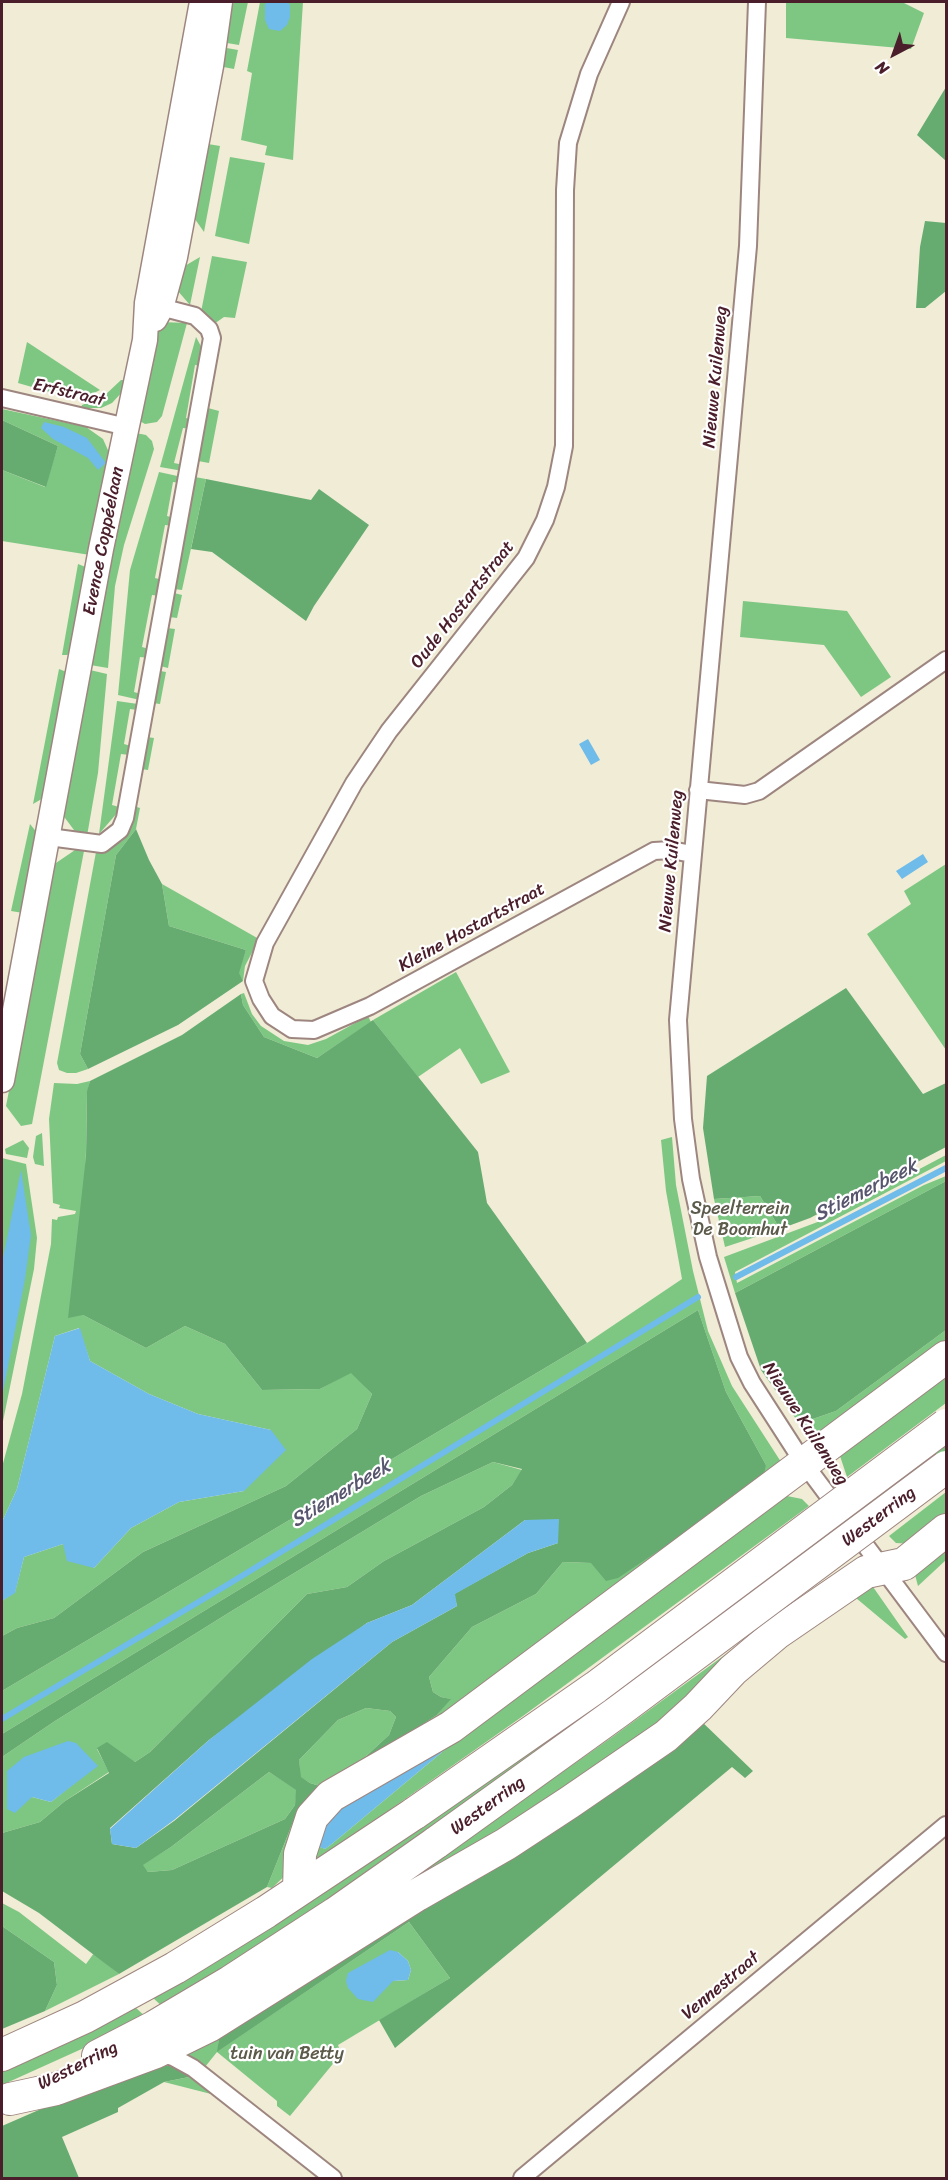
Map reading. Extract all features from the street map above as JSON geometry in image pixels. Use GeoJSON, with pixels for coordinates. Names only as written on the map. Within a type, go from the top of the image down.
{"type":"FeatureCollection","features":[{"type":"Feature","properties":{"kind":"highway"},"geometry":{"type":"LineString","coordinates":[[299,1890],[300,1854],[312,1817],[331,1796],[451,1727],[803,1462],[946,1358]]}},
{"type":"Feature","properties":{"kind":"highway","name":"Westerring"},"geometry":{"type":"LineString","coordinates":[[2,2055],[85,2017],[165,1974],[299,1890],[415,1813],[596,1687],[946,1425]]}},
{"type":"Feature","properties":{"kind":"highway","name":"Westerring"},"geometry":{"type":"LineString","coordinates":[[6,2101],[154,2026],[230,1982],[336,1913],[620,1711],[946,1467]]}},
{"type":"Feature","properties":{"kind":"highway"},"geometry":{"type":"LineString","coordinates":[[6,2101],[57,2089],[156,2052],[209,2026],[417,1895],[506,1844],[570,1802],[666,1736],[734,1670],[777,1633],[867,1572],[904,1564],[946,1530]]}},
{"type":"Feature","properties":{"kind":"street","name":"Evence Coppéelaan"},"geometry":{"type":"LineString","coordinates":[[2,1080],[101,549],[154,305],[202,2]]}},
{"type":"Feature","properties":{"kind":"street"},"geometry":{"type":"LineString","coordinates":[[49,837],[102,844],[120,830],[125,818],[212,338],[209,329],[195,316],[154,305],[173,266],[211,66],[220,2]]}},
{"type":"Feature","properties":{"kind":"street","name":"Oude Hostartstraat"},"geometry":{"type":"LineString","coordinates":[[272,1016],[261,999],[254,981],[271,933],[354,783],[389,731],[526,558],[545,520],[556,487],[564,446],[564,190],[568,143],[589,74],[621,2]]}},
{"type":"Feature","properties":{"kind":"street","name":"Nieuwe Kuilenweg"},"geometry":{"type":"LineString","coordinates":[[757,2],[748,246],[678,1020],[681,1098],[691,1179],[708,1257],[739,1357],[752,1383],[803,1462],[946,1653]]}},
{"type":"Feature","properties":{"kind":"street","name":"Erfstraat"},"geometry":{"type":"LineString","coordinates":[[2,398],[127,427]]}},
{"type":"Feature","properties":{"kind":"street"},"geometry":{"type":"LineString","coordinates":[[698,790],[745,795],[759,791],[946,660]]}},
{"type":"Feature","properties":{"kind":"street","name":"Kleine Hostartstraat"},"geometry":{"type":"LineString","coordinates":[[272,1016],[292,1029],[314,1030],[370,1006],[654,851],[671,850],[692,854]]}},
{"type":"Feature","properties":{"kind":"street","name":"Vennestraat"},"geometry":{"type":"LineString","coordinates":[[522,2178],[946,1825]]}},
{"type":"Feature","properties":{"kind":"street"},"geometry":{"type":"LineString","coordinates":[[156,2052],[173,2057],[193,2068],[333,2178]]}},
{"type":"Feature","properties":{"kind":"green space"},"geometry":{"type":"Polygon","coordinates":[[[235,2],[248,2],[239,45],[221,42],[227,9],[235,2]]]}},
{"type":"Feature","properties":{"kind":"green space"},"geometry":{"type":"Polygon","coordinates":[[[260,2],[303,2],[293,160],[265,155],[267,146],[241,140],[252,73],[247,71],[260,2]]]}},
{"type":"Feature","properties":{"kind":"green space"},"geometry":{"type":"Polygon","coordinates":[[[786,2],[902,2],[924,13],[911,49],[786,38],[786,2]]]}},
{"type":"Feature","properties":{"kind":"green space"},"geometry":{"type":"Polygon","coordinates":[[[221,47],[238,50],[234,69],[218,66],[221,47]]]}},
{"type":"Feature","properties":{"kind":"green space"},"geometry":{"type":"Polygon","coordinates":[[[946,87],[946,161],[917,135],[946,87]]]}},
{"type":"Feature","properties":{"kind":"green space"},"geometry":{"type":"Polygon","coordinates":[[[202,143],[220,146],[204,232],[190,212],[202,143]]]}},
{"type":"Feature","properties":{"kind":"green space"},"geometry":{"type":"Polygon","coordinates":[[[230,157],[265,163],[249,244],[215,236],[230,157]]]}},
{"type":"Feature","properties":{"kind":"green space"},"geometry":{"type":"Polygon","coordinates":[[[925,221],[946,223],[946,291],[925,308],[916,308],[920,247],[925,221]]]}},
{"type":"Feature","properties":{"kind":"green space"},"geometry":{"type":"Polygon","coordinates":[[[212,256],[247,262],[235,318],[224,317],[214,324],[201,312],[212,256]]]}},
{"type":"Feature","properties":{"kind":"green space"},"geometry":{"type":"Polygon","coordinates":[[[200,257],[190,305],[177,290],[183,267],[200,257]]]}},
{"type":"Feature","properties":{"kind":"green space"},"geometry":{"type":"Polygon","coordinates":[[[161,322],[187,323],[162,416],[157,422],[145,424],[138,420],[152,352],[161,322]]]}},
{"type":"Feature","properties":{"kind":"green space"},"geometry":{"type":"Polygon","coordinates":[[[196,337],[203,350],[203,366],[195,365],[186,418],[193,420],[191,429],[183,428],[174,463],[184,465],[183,471],[160,467],[196,337]]]}},
{"type":"Feature","properties":{"kind":"green space"},"geometry":{"type":"Polygon","coordinates":[[[27,342],[100,390],[92,394],[67,397],[18,383],[27,342]]]}},
{"type":"Feature","properties":{"kind":"green space"},"geometry":{"type":"Polygon","coordinates":[[[121,380],[126,380],[124,390],[112,403],[101,408],[81,408],[82,405],[104,396],[121,380]]]}},
{"type":"Feature","properties":{"kind":"green space"},"geometry":{"type":"Polygon","coordinates":[[[208,408],[219,411],[209,463],[198,461],[208,408]]]}},
{"type":"Feature","properties":{"kind":"green space"},"geometry":{"type":"Polygon","coordinates":[[[2,409],[86,427],[103,439],[111,457],[90,555],[2,541],[2,470],[45,487],[58,446],[2,420],[2,409]]]}},
{"type":"Feature","properties":{"kind":"green space"},"geometry":{"type":"Polygon","coordinates":[[[2,420],[58,446],[46,487],[2,470],[2,420]]]}},
{"type":"Feature","properties":{"kind":"green space"},"geometry":{"type":"Polygon","coordinates":[[[136,433],[146,435],[152,441],[154,449],[124,545],[115,586],[108,668],[90,665],[136,433]]]}},
{"type":"Feature","properties":{"kind":"green space"},"geometry":{"type":"Polygon","coordinates":[[[159,472],[182,477],[181,483],[173,482],[167,516],[174,518],[173,526],[165,525],[155,578],[163,580],[159,596],[152,595],[142,647],[149,649],[148,658],[140,657],[134,692],[141,694],[140,700],[118,695],[130,570],[159,472]]]}},
{"type":"Feature","properties":{"kind":"green space"},"geometry":{"type":"Polygon","coordinates":[[[195,477],[206,479],[182,590],[174,589],[195,477]]]}},
{"type":"Feature","properties":{"kind":"green space"},"geometry":{"type":"Polygon","coordinates":[[[206,479],[311,500],[319,489],[369,525],[306,621],[212,552],[191,549],[206,479]]]}},
{"type":"Feature","properties":{"kind":"green space"},"geometry":{"type":"Polygon","coordinates":[[[78,564],[88,568],[72,652],[62,655],[78,564]]]}},
{"type":"Feature","properties":{"kind":"green space"},"geometry":{"type":"Polygon","coordinates":[[[174,593],[182,595],[177,618],[169,617],[174,593]]]}},
{"type":"Feature","properties":{"kind":"green space"},"geometry":{"type":"Polygon","coordinates":[[[743,601],[847,611],[891,677],[861,697],[824,645],[740,637],[743,601]]]}},
{"type":"Feature","properties":{"kind":"green space"},"geometry":{"type":"Polygon","coordinates":[[[167,628],[175,629],[168,668],[160,666],[167,628]]]}},
{"type":"Feature","properties":{"kind":"green space"},"geometry":{"type":"Polygon","coordinates":[[[59,669],[69,673],[45,797],[33,804],[59,669]]]}},
{"type":"Feature","properties":{"kind":"green space"},"geometry":{"type":"Polygon","coordinates":[[[90,670],[107,674],[98,773],[87,836],[77,834],[62,814],[90,670]]]}},
{"type":"Feature","properties":{"kind":"green space"},"geometry":{"type":"Polygon","coordinates":[[[160,671],[166,672],[160,704],[153,703],[160,671]]]}},
{"type":"Feature","properties":{"kind":"green space"},"geometry":{"type":"Polygon","coordinates":[[[117,701],[138,704],[137,710],[130,709],[124,744],[131,746],[129,755],[121,754],[112,805],[119,807],[118,812],[99,834],[117,701]]]}},
{"type":"Feature","properties":{"kind":"green space"},"geometry":{"type":"Polygon","coordinates":[[[147,737],[154,738],[148,770],[141,769],[147,737]]]}},
{"type":"Feature","properties":{"kind":"green space"},"geometry":{"type":"Polygon","coordinates":[[[134,806],[140,808],[136,829],[116,855],[80,1054],[88,1069],[67,1073],[59,1070],[57,1063],[96,852],[108,849],[118,842],[129,828],[134,806]]]}},
{"type":"Feature","properties":{"kind":"green space"},"geometry":{"type":"Polygon","coordinates":[[[30,824],[38,834],[23,913],[11,911],[30,824]]]}},
{"type":"Feature","properties":{"kind":"green space"},"geometry":{"type":"Polygon","coordinates":[[[136,829],[162,884],[169,926],[246,950],[239,973],[243,981],[178,1025],[88,1069],[80,1054],[116,855],[136,829]]]}},
{"type":"Feature","properties":{"kind":"green space"},"geometry":{"type":"Polygon","coordinates":[[[78,848],[84,851],[32,1124],[21,1126],[6,1106],[53,865],[78,848]]]}},
{"type":"Feature","properties":{"kind":"green space"},"geometry":{"type":"Polygon","coordinates":[[[946,864],[946,1050],[867,934],[911,904],[904,891],[946,864]]]}},
{"type":"Feature","properties":{"kind":"green space"},"geometry":{"type":"Polygon","coordinates":[[[162,884],[259,939],[245,966],[243,981],[238,973],[246,950],[169,926],[162,884]]]}},
{"type":"Feature","properties":{"kind":"green space"},"geometry":{"type":"Polygon","coordinates":[[[456,972],[510,1072],[481,1084],[460,1048],[418,1077],[373,1020],[456,972]]]}},
{"type":"Feature","properties":{"kind":"green space"},"geometry":{"type":"Polygon","coordinates":[[[846,988],[923,1094],[946,1083],[946,1147],[810,1218],[780,1229],[760,1196],[714,1199],[703,1128],[707,1076],[846,988]]]}},
{"type":"Feature","properties":{"kind":"green space"},"geometry":{"type":"Polygon","coordinates":[[[244,993],[252,1014],[261,1026],[284,1041],[308,1045],[326,1039],[368,1016],[371,1022],[317,1058],[264,1037],[243,1005],[241,994],[244,993]]]}},
{"type":"Feature","properties":{"kind":"green space"},"geometry":{"type":"Polygon","coordinates":[[[241,994],[243,1005],[264,1037],[317,1058],[373,1020],[478,1152],[487,1203],[587,1343],[2,1691],[2,1636],[17,1628],[54,1618],[143,1552],[286,1486],[357,1429],[372,1394],[351,1373],[320,1389],[262,1390],[225,1344],[185,1326],[146,1348],[83,1315],[68,1318],[86,1156],[87,1091],[90,1081],[182,1035],[241,994]]]}},
{"type":"Feature","properties":{"kind":"green space"},"geometry":{"type":"Polygon","coordinates":[[[90,1081],[87,1093],[83,1315],[146,1348],[185,1326],[225,1344],[262,1390],[320,1389],[351,1372],[372,1394],[357,1429],[286,1486],[143,1552],[54,1618],[17,1628],[2,1636],[2,1601],[15,1592],[24,1557],[63,1544],[94,1568],[131,1528],[179,1502],[244,1491],[271,1430],[198,1414],[149,1394],[90,1361],[79,1328],[55,1336],[17,1489],[2,1522],[2,1467],[22,1394],[51,1244],[52,1219],[57,1220],[58,1217],[75,1214],[76,1211],[59,1208],[60,1205],[53,1203],[49,1119],[54,1083],[77,1084],[90,1081]]]}},
{"type":"Feature","properties":{"kind":"green space"},"geometry":{"type":"Polygon","coordinates":[[[42,1133],[44,1166],[35,1164],[33,1157],[36,1136],[42,1133]]]}},
{"type":"Feature","properties":{"kind":"green space"},"geometry":{"type":"Polygon","coordinates":[[[672,1137],[676,1185],[693,1271],[708,1331],[732,1386],[783,1465],[459,1710],[272,1888],[267,1887],[295,1817],[320,1791],[437,1715],[450,1699],[433,1692],[429,1677],[472,1627],[536,1594],[563,1562],[591,1563],[766,1465],[726,1392],[698,1310],[2,1734],[2,1691],[587,1343],[682,1279],[666,1191],[661,1140],[672,1137]]]}},
{"type":"Feature","properties":{"kind":"green space"},"geometry":{"type":"Polygon","coordinates":[[[23,1140],[29,1148],[27,1158],[6,1154],[5,1149],[23,1140]]]}},
{"type":"Feature","properties":{"kind":"green space"},"geometry":{"type":"Polygon","coordinates":[[[946,1155],[946,1161],[735,1272],[737,1283],[924,1185],[946,1176],[946,1181],[735,1293],[724,1257],[823,1220],[946,1155]]]}},
{"type":"Feature","properties":{"kind":"green space"},"geometry":{"type":"Polygon","coordinates":[[[2,1158],[26,1164],[37,1238],[34,1269],[2,1426],[2,1158]]]}},
{"type":"Feature","properties":{"kind":"green space"},"geometry":{"type":"Polygon","coordinates":[[[946,1181],[946,1330],[836,1411],[807,1421],[785,1404],[761,1370],[735,1293],[946,1181]]]}},
{"type":"Feature","properties":{"kind":"green space","name":"Speelterrein De Boomhut"},"geometry":{"type":"Polygon","coordinates":[[[760,1196],[780,1229],[725,1247],[714,1199],[760,1196]]]}},
{"type":"Feature","properties":{"kind":"green space"},"geometry":{"type":"Polygon","coordinates":[[[698,1310],[726,1392],[766,1465],[764,1474],[700,1523],[618,1578],[606,1581],[591,1563],[563,1562],[536,1594],[472,1627],[429,1677],[433,1692],[451,1699],[437,1715],[320,1791],[295,1817],[267,1887],[119,1974],[39,1913],[2,1891],[2,1833],[40,1822],[65,1801],[109,1773],[97,1748],[107,1742],[135,1762],[150,1752],[307,1594],[347,1587],[384,1561],[484,1507],[512,1485],[522,1469],[493,1462],[421,1496],[55,1721],[2,1757],[2,1734],[698,1310]],[[525,1520],[412,1605],[367,1623],[209,1740],[110,1828],[112,1844],[136,1848],[174,1821],[392,1642],[457,1606],[454,1594],[528,1553],[558,1543],[525,1520]],[[366,1708],[338,1720],[299,1760],[301,1777],[310,1783],[323,1787],[364,1758],[389,1735],[396,1717],[390,1711],[366,1708]],[[269,1772],[171,1847],[143,1865],[148,1872],[172,1870],[285,1819],[295,1805],[296,1790],[269,1772]]]}},
{"type":"Feature","properties":{"kind":"green space"},"geometry":{"type":"Polygon","coordinates":[[[946,1330],[946,1347],[815,1437],[808,1435],[785,1404],[807,1421],[836,1411],[946,1330]]]}},
{"type":"Feature","properties":{"kind":"green space"},"geometry":{"type":"Polygon","coordinates":[[[946,1367],[946,1403],[847,1477],[840,1456],[946,1367]]]}},
{"type":"Feature","properties":{"kind":"green space"},"geometry":{"type":"Polygon","coordinates":[[[946,1441],[946,1452],[872,1509],[867,1501],[946,1441]]]}},
{"type":"Feature","properties":{"kind":"green space"},"geometry":{"type":"Polygon","coordinates":[[[493,1462],[522,1470],[512,1485],[484,1507],[384,1561],[347,1587],[307,1594],[150,1752],[135,1762],[97,1749],[109,1772],[65,1801],[40,1822],[2,1833],[2,1757],[55,1721],[421,1496],[493,1462]],[[97,1765],[32,1797],[51,1802],[97,1765]]]}},
{"type":"Feature","properties":{"kind":"green space"},"geometry":{"type":"Polygon","coordinates":[[[780,1490],[787,1496],[802,1499],[809,1506],[523,1716],[310,1866],[313,1837],[321,1821],[337,1803],[457,1731],[517,1689],[780,1490]],[[451,1741],[351,1797],[331,1813],[320,1831],[318,1846],[325,1849],[333,1843],[453,1743],[451,1741]]]}},
{"type":"Feature","properties":{"kind":"green space"},"geometry":{"type":"Polygon","coordinates":[[[946,1492],[946,1518],[912,1544],[896,1543],[889,1536],[946,1492]]]}},
{"type":"Feature","properties":{"kind":"green space"},"geometry":{"type":"Polygon","coordinates":[[[826,1530],[832,1536],[687,1646],[278,1938],[165,2009],[152,1997],[339,1883],[826,1530]]]}},
{"type":"Feature","properties":{"kind":"green space"},"geometry":{"type":"Polygon","coordinates":[[[946,1540],[946,1560],[918,1586],[914,1571],[946,1540]]]}},
{"type":"Feature","properties":{"kind":"green space"},"geometry":{"type":"Polygon","coordinates":[[[871,1584],[908,1637],[905,1639],[850,1593],[871,1584]]]}},
{"type":"Feature","properties":{"kind":"green space"},"geometry":{"type":"Polygon","coordinates":[[[737,1646],[694,1698],[580,1787],[276,1974],[615,1735],[737,1646]]]}},
{"type":"Feature","properties":{"kind":"green space"},"geometry":{"type":"Polygon","coordinates":[[[366,1708],[390,1711],[396,1717],[389,1735],[364,1758],[323,1787],[300,1777],[299,1760],[338,1720],[366,1708]]]}},
{"type":"Feature","properties":{"kind":"green space"},"geometry":{"type":"Polygon","coordinates":[[[699,1719],[753,1771],[745,1778],[732,1767],[395,2048],[379,2020],[450,1978],[409,1922],[217,2052],[219,2038],[699,1719]]]}},
{"type":"Feature","properties":{"kind":"green space"},"geometry":{"type":"Polygon","coordinates":[[[269,1772],[297,1790],[295,1805],[285,1819],[172,1870],[148,1872],[142,1865],[171,1847],[269,1772]]]}},
{"type":"Feature","properties":{"kind":"green space"},"geometry":{"type":"Polygon","coordinates":[[[2,1903],[19,1912],[86,1964],[94,1953],[119,1974],[45,2011],[57,1985],[54,1962],[2,1926],[2,1903]]]}},
{"type":"Feature","properties":{"kind":"green space","name":"tuin van Betty"},"geometry":{"type":"Polygon","coordinates":[[[409,1922],[450,1978],[338,2045],[341,2054],[290,2116],[277,2106],[277,2101],[217,2052],[205,2067],[190,2056],[175,2051],[219,2038],[218,2051],[409,1922]],[[398,1952],[393,1981],[408,1980],[411,1970],[408,1961],[398,1952]]]}},
{"type":"Feature","properties":{"kind":"green space"},"geometry":{"type":"Polygon","coordinates":[[[2,1926],[54,1962],[57,1985],[45,2011],[2,2029],[2,1926]]]}},
{"type":"Feature","properties":{"kind":"green space"},"geometry":{"type":"Polygon","coordinates":[[[135,2007],[148,2019],[2,2085],[2,2070],[135,2007]]]}},
{"type":"Feature","properties":{"kind":"green space"},"geometry":{"type":"Polygon","coordinates":[[[165,2065],[179,2068],[194,2076],[164,2082],[118,2108],[118,2112],[62,2137],[79,2178],[2,2178],[2,2126],[64,2099],[165,2065]]]}},
{"type":"Feature","properties":{"kind":"green space"},"geometry":{"type":"Polygon","coordinates":[[[194,2076],[213,2091],[211,2094],[164,2082],[194,2076]]]}},
{"type":"Feature","properties":{"kind":"water"},"geometry":{"type":"Polygon","coordinates":[[[288,2],[290,5],[287,25],[280,31],[269,29],[265,20],[265,4],[288,2]]]}},
{"type":"Feature","properties":{"kind":"water"},"geometry":{"type":"Polygon","coordinates":[[[44,422],[64,427],[87,438],[106,463],[98,470],[88,458],[53,439],[41,428],[44,422]]]}},
{"type":"Feature","properties":{"kind":"water"},"geometry":{"type":"Polygon","coordinates":[[[588,739],[600,760],[591,765],[579,744],[588,739]]]}},
{"type":"Feature","properties":{"kind":"water"},"geometry":{"type":"Polygon","coordinates":[[[923,854],[928,862],[902,879],[896,871],[923,854]]]}},
{"type":"Feature","properties":{"kind":"water"},"geometry":{"type":"Polygon","coordinates":[[[21,1170],[31,1235],[25,1279],[2,1397],[2,1263],[21,1170]]]}},
{"type":"Feature","properties":{"kind":"water"},"geometry":{"type":"Polygon","coordinates":[[[80,1328],[90,1361],[149,1394],[198,1414],[271,1430],[286,1450],[244,1491],[179,1502],[131,1528],[94,1568],[67,1561],[63,1544],[24,1557],[15,1593],[2,1601],[2,1522],[17,1489],[55,1336],[80,1328]]]}},
{"type":"Feature","properties":{"kind":"water"},"geometry":{"type":"Polygon","coordinates":[[[559,1519],[558,1543],[528,1553],[455,1594],[457,1606],[392,1642],[174,1820],[136,1848],[112,1844],[110,1829],[209,1740],[312,1659],[367,1623],[412,1605],[525,1520],[559,1519]]]}},
{"type":"Feature","properties":{"kind":"water"},"geometry":{"type":"Polygon","coordinates":[[[68,1741],[76,1743],[98,1766],[51,1802],[32,1797],[15,1813],[7,1809],[7,1771],[24,1757],[68,1741]]]}},
{"type":"Feature","properties":{"kind":"water"},"geometry":{"type":"Polygon","coordinates":[[[453,1743],[333,1843],[325,1849],[317,1846],[331,1812],[453,1743]]]}},
{"type":"Feature","properties":{"kind":"water"},"geometry":{"type":"Polygon","coordinates":[[[390,1950],[398,1952],[408,1961],[411,1970],[408,1980],[393,1981],[373,2002],[358,1999],[348,1988],[346,1981],[348,1973],[390,1950]]]}},
{"type":"Feature","properties":{"kind":"waterway","name":"Stiemerbeek"},"geometry":{"type":"LineString","coordinates":[[736,1277],[946,1168]]}},
{"type":"Feature","properties":{"kind":"waterway","name":"Stiemerbeek"},"geometry":{"type":"LineString","coordinates":[[2,1719],[227,1585],[698,1297]]}}]}
